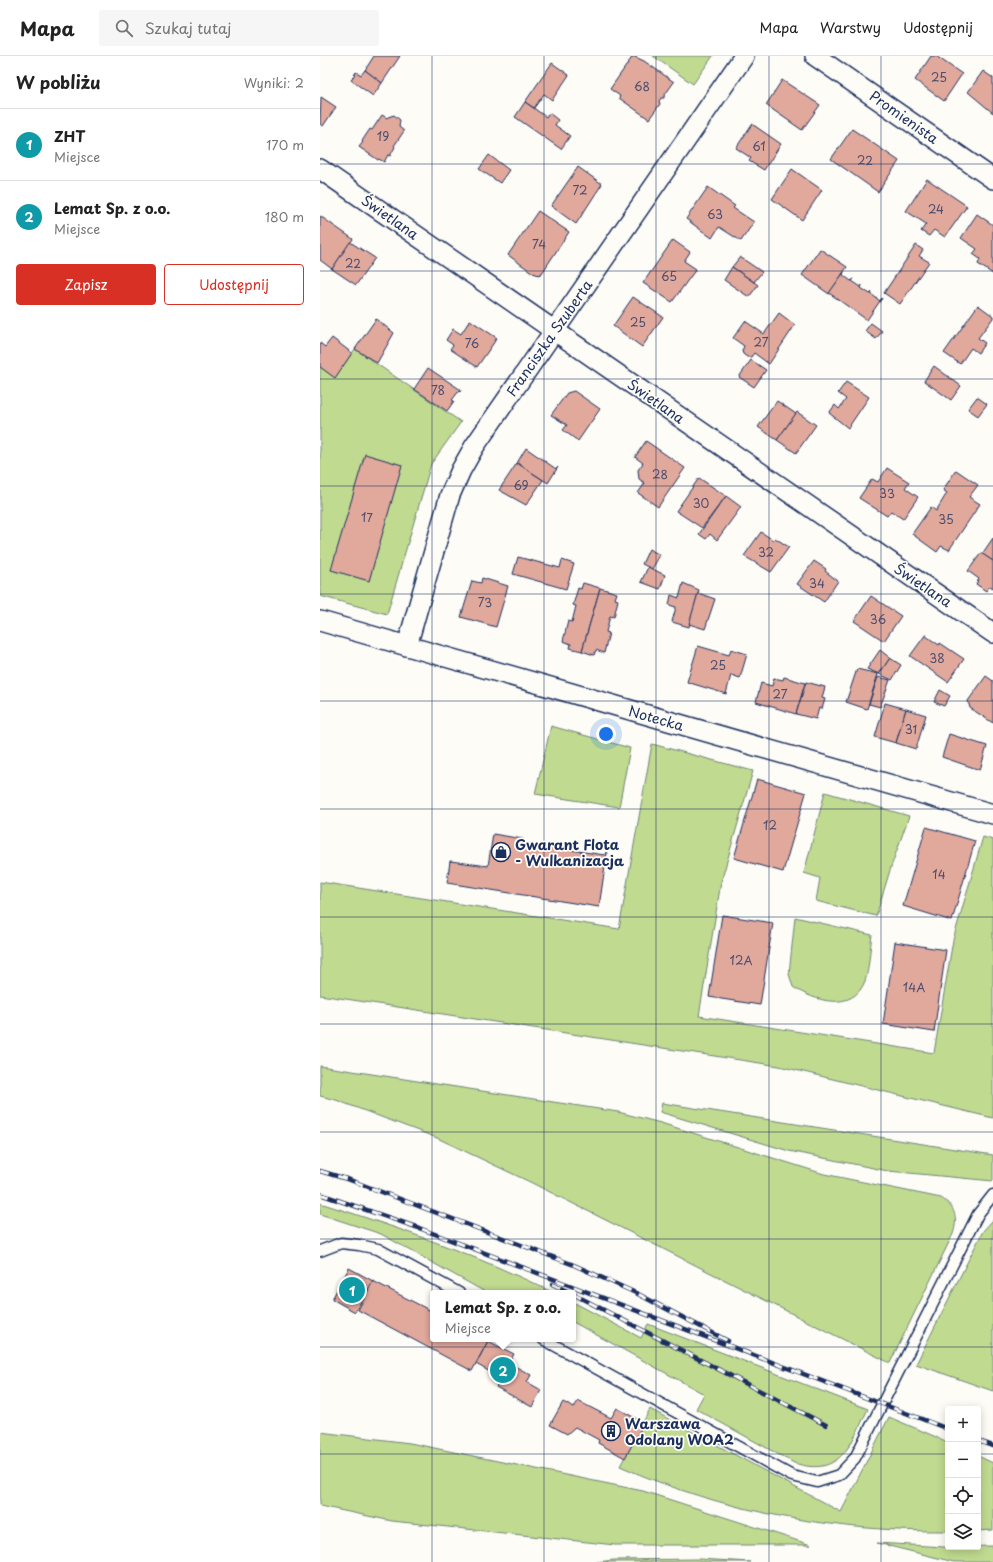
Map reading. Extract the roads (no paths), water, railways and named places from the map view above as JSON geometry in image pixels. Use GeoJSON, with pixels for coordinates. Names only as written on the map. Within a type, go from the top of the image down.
{"type":"FeatureCollection","features":[{"type":"Feature","properties":{"kind":"street","name":"Franciszka Szuberta"},"geometry":{"type":"LineString","coordinates":[[407,646],[450,495],[461,470],[474,447],[744,56]]}},
{"type":"Feature","properties":{"kind":"street","name":"Promienista"},"geometry":{"type":"LineString","coordinates":[[815,56],[993,179]]}},
{"type":"Feature","properties":{"kind":"street","name":"Świetlana"},"geometry":{"type":"LineString","coordinates":[[320,169],[993,633]]}},
{"type":"Feature","properties":{"kind":"street","name":"Notecka"},"geometry":{"type":"LineString","coordinates":[[320,621],[993,814]]}},
{"type":"Feature","properties":{"kind":"lane"},"geometry":{"type":"LineString","coordinates":[[548,1342],[792,1476],[817,1482],[839,1475],[855,1458],[978,1214],[993,1195]]}},
{"type":"Feature","properties":{"kind":"lane"},"geometry":{"type":"LineString","coordinates":[[320,1251],[341,1243],[378,1249],[453,1290]]}},
{"type":"Feature","properties":{"kind":"railway"},"geometry":{"type":"LineString","coordinates":[[320,1171],[350,1180],[574,1265],[638,1294],[728,1341]]}},
{"type":"Feature","properties":{"kind":"railway"},"geometry":{"type":"LineString","coordinates":[[320,1194],[419,1228],[945,1428]]}},
{"type":"Feature","properties":{"kind":"railway"},"geometry":{"type":"LineString","coordinates":[[552,1284],[565,1290]]}},
{"type":"Feature","properties":{"kind":"railway"},"geometry":{"type":"LineString","coordinates":[[576,1296],[826,1425]]}},
{"type":"Feature","properties":{"kind":"railway"},"geometry":{"type":"LineString","coordinates":[[981,1442],[993,1446]]}},
{"type":"Feature","properties":{"kind":"place","name":"Gwarant Flota - Wulkanizacja"},"geometry":{"type":"Point","coordinates":[501,852]}},
{"type":"Feature","properties":{"kind":"place","name":"ZHT"},"geometry":{"type":"Point","coordinates":[352,1290]}},
{"type":"Feature","properties":{"kind":"place","name":"Lemat Sp. z o.o."},"geometry":{"type":"Point","coordinates":[503,1370]}},
{"type":"Feature","properties":{"kind":"place","name":"Warszawa Odolany WOA2"},"geometry":{"type":"Point","coordinates":[611,1431]}}]}
